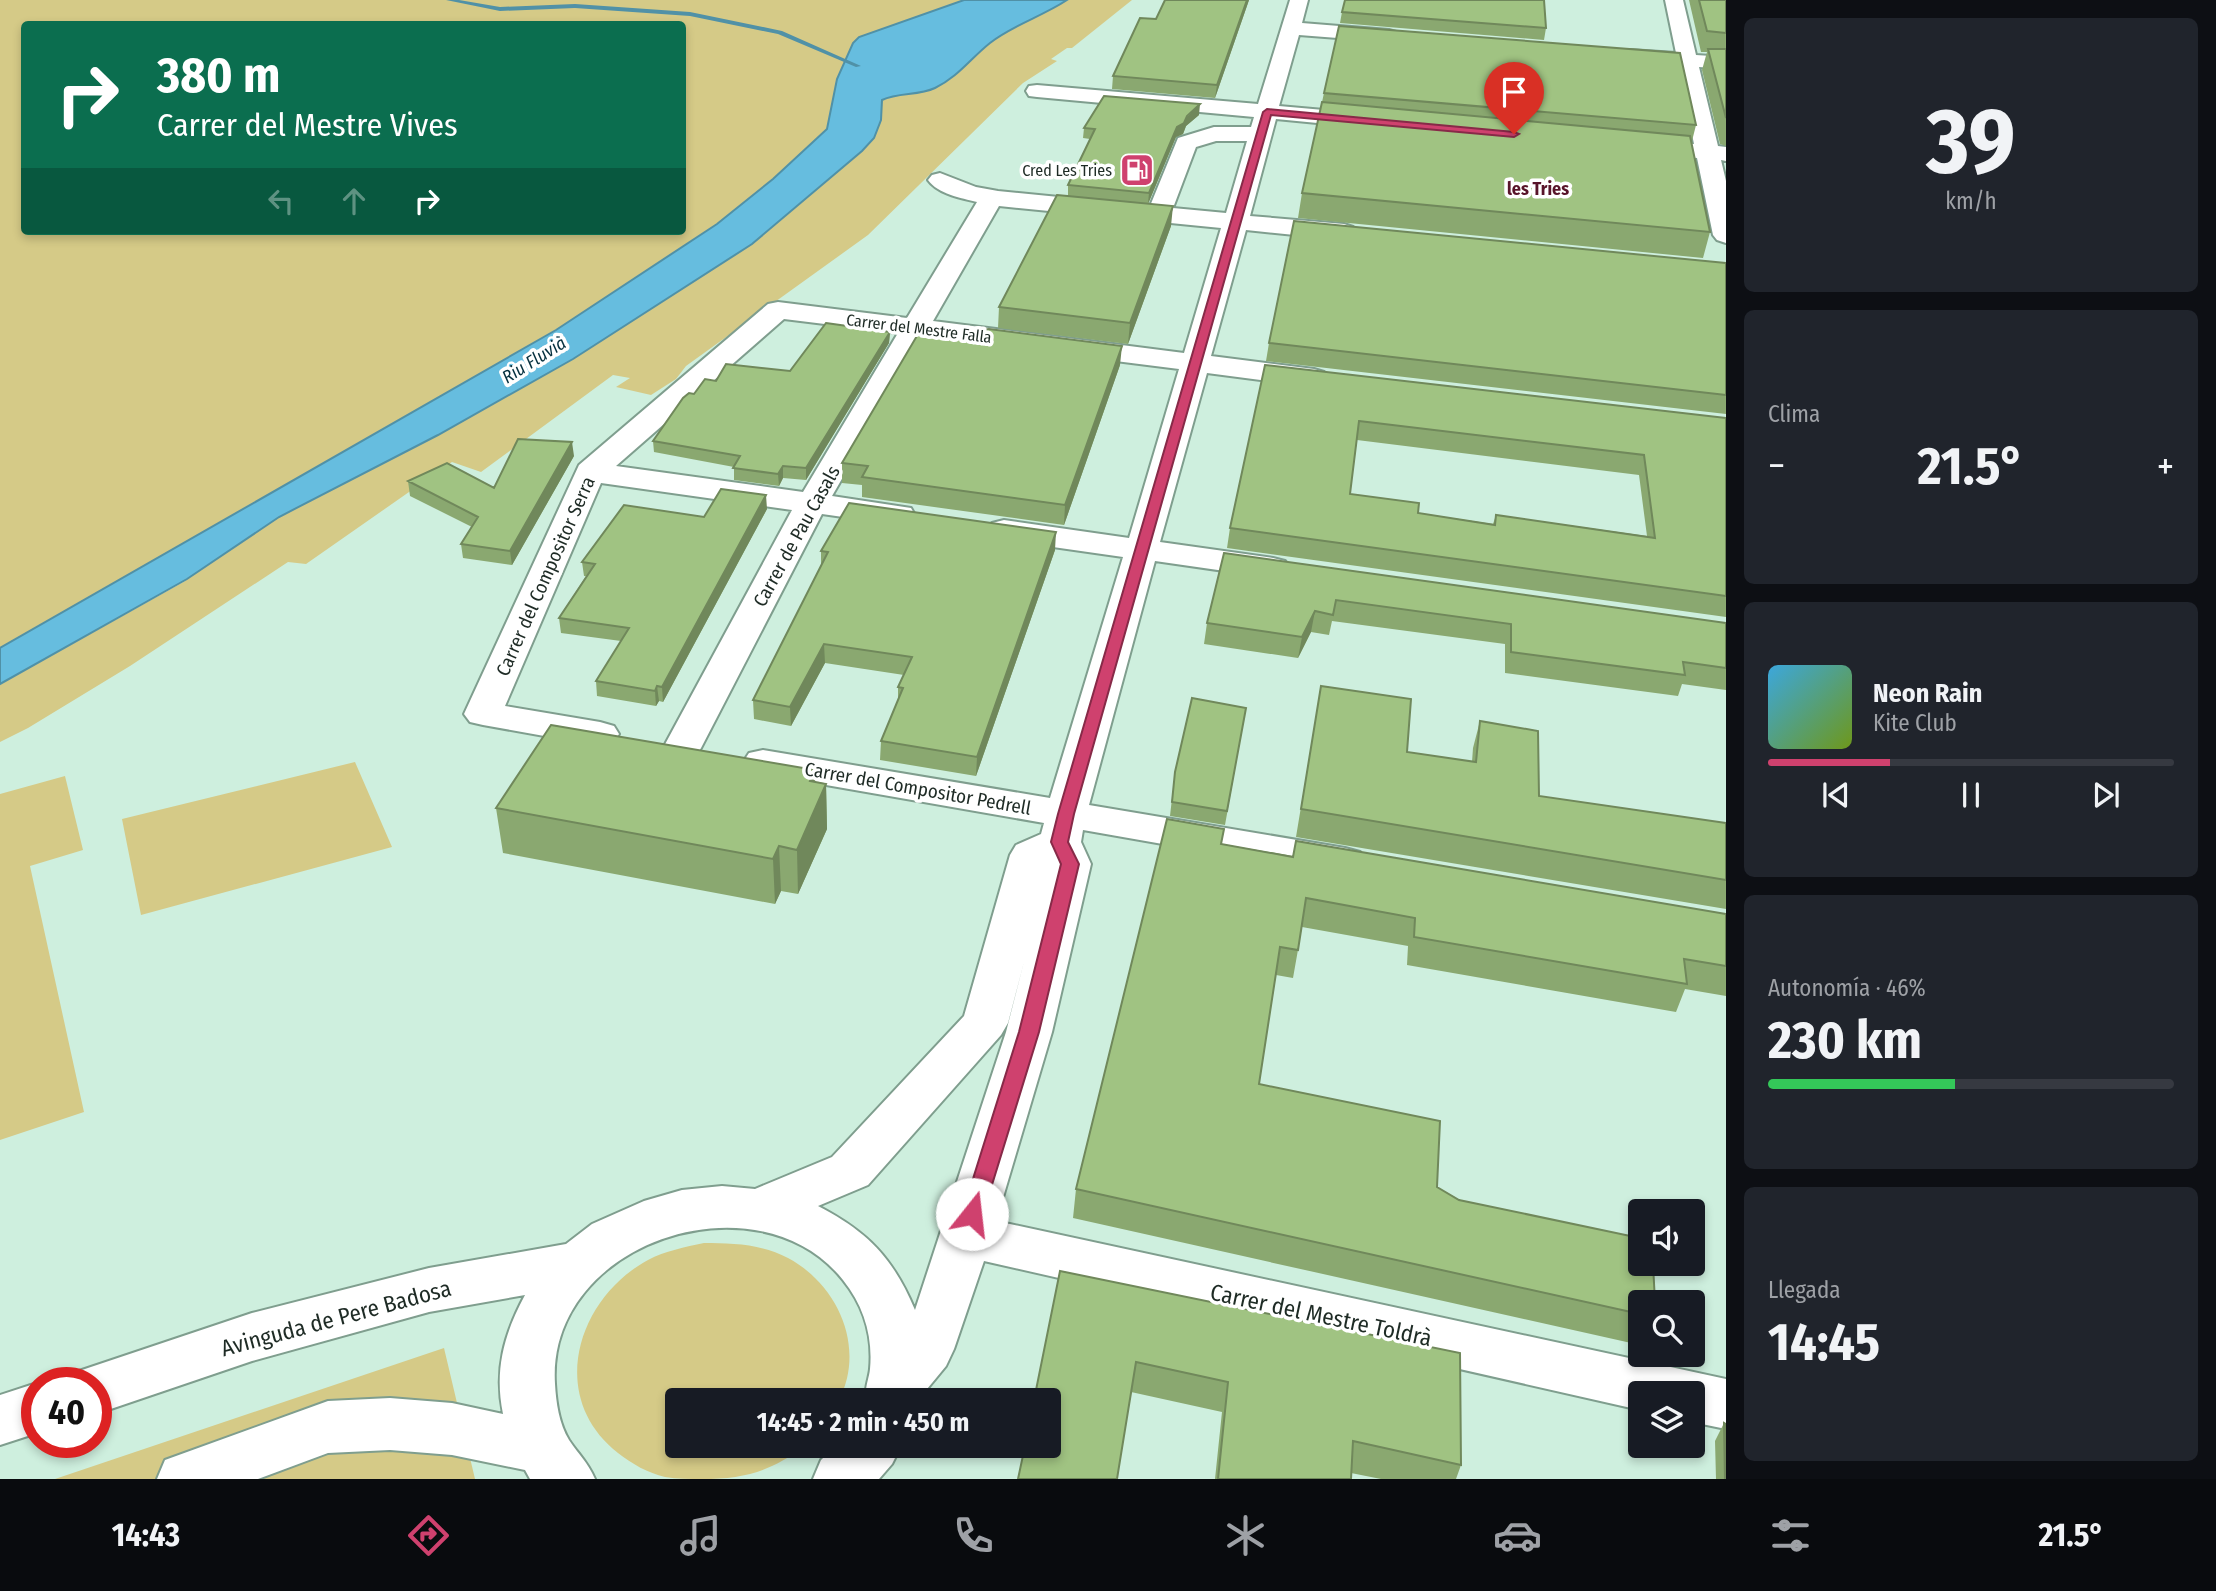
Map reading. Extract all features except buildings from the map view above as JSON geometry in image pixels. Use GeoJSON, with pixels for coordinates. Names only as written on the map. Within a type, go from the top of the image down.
{"type":"FeatureCollection","features":[{"type":"Feature","properties":{"kind":"street"},"geometry":{"type":"LineString","coordinates":[[1674,0],[1685,60],[1716,153],[1726,235]]}},
{"type":"Feature","properties":{"kind":"street"},"geometry":{"type":"LineString","coordinates":[[896,1388],[927,1349],[966,1236],[1029,1032],[1070,864],[1063,828],[1295,14],[1413,38]]}},
{"type":"Feature","properties":{"kind":"street"},"geometry":{"type":"LineString","coordinates":[[1604,54],[1726,63]]}},
{"type":"Feature","properties":{"kind":"street"},"geometry":{"type":"LineString","coordinates":[[1037,91],[1264,123],[1391,123]]}},
{"type":"Feature","properties":{"kind":"street"},"geometry":{"type":"LineString","coordinates":[[1159,214],[1186,143],[1264,123]]}},
{"type":"Feature","properties":{"kind":"street"},"geometry":{"type":"LineString","coordinates":[[1624,144],[1716,153]]}},
{"type":"Feature","properties":{"kind":"street"},"geometry":{"type":"LineString","coordinates":[[940,180],[955,189],[992,197],[1372,235]]}},
{"type":"Feature","properties":{"kind":"street","name":"Carrer de Pau Casals"},"geometry":{"type":"LineString","coordinates":[[682,748],[812,503],[992,197]]}},
{"type":"Feature","properties":{"kind":"street","name":"Carrer del Mestre Falla"},"geometry":{"type":"LineString","coordinates":[[778,310],[1345,381]]}},
{"type":"Feature","properties":{"kind":"street","name":"Carrer del Compositor Serra"},"geometry":{"type":"LineString","coordinates":[[483,714],[590,472],[778,310]]}},
{"type":"Feature","properties":{"kind":"street"},"geometry":{"type":"LineString","coordinates":[[590,472],[923,519]]}},
{"type":"Feature","properties":{"kind":"street"},"geometry":{"type":"LineString","coordinates":[[978,526],[1305,572]]}},
{"type":"Feature","properties":{"kind":"street","name":"Carrer del Compositor Pedrell"},"geometry":{"type":"LineString","coordinates":[[483,714],[682,748],[1063,828],[1382,868]]}},
{"type":"Feature","properties":{"kind":"street"},"geometry":{"type":"LineString","coordinates":[[760,1209],[850,1171],[985,1023],[1031,855],[1063,828]]}},
{"type":"Feature","properties":{"kind":"street"},"geometry":{"type":"LineString","coordinates":[[556,1469],[528,1409],[526,1369],[535,1330],[553,1294],[580,1263],[610,1238],[646,1221],[683,1210],[722,1206],[760,1209],[795,1219],[827,1234],[855,1256],[876,1282],[891,1313],[899,1347],[894,1388]]}},
{"type":"Feature","properties":{"kind":"street","name":"Carrer del Mestre Toldrà"},"geometry":{"type":"LineString","coordinates":[[966,1236],[1628,1382]]}},
{"type":"Feature","properties":{"kind":"street","name":"Avinguda de Pere Badosa"},"geometry":{"type":"LineString","coordinates":[[112,1383],[252,1337],[429,1290],[580,1263]]}},
{"type":"Feature","properties":{"kind":"street"},"geometry":{"type":"LineString","coordinates":[[1705,1400],[1726,1404]]}},
{"type":"Feature","properties":{"kind":"street"},"geometry":{"type":"LineString","coordinates":[[0,1420],[21,1413]]}},
{"type":"Feature","properties":{"kind":"street"},"geometry":{"type":"LineString","coordinates":[[186,1479],[328,1427],[390,1424],[452,1429],[556,1469]]}},
{"type":"Feature","properties":{"kind":"street"},"geometry":{"type":"LineString","coordinates":[[842,1479],[861,1458]]}},
{"type":"Feature","properties":{"kind":"shaded area"},"geometry":{"type":"Polygon","coordinates":[[[0,0],[1132,0],[1072,48],[1067,48],[1051,59],[1057,61],[1023,83],[868,235],[686,366],[676,379],[651,395],[616,387],[630,378],[613,375],[481,472],[452,462],[306,564],[288,562],[130,666],[0,742],[0,684],[187,580],[0,666],[0,0]]]}},
{"type":"Feature","properties":{"kind":"shaded area"},"geometry":{"type":"Polygon","coordinates":[[[355,762],[392,847],[141,915],[122,819],[355,762]]]}},
{"type":"Feature","properties":{"kind":"shaded area"},"geometry":{"type":"Polygon","coordinates":[[[65,776],[83,850],[30,866],[84,1112],[0,1140],[0,794],[65,776]]]}},
{"type":"Feature","properties":{"kind":"shaded area"},"geometry":{"type":"Polygon","coordinates":[[[704,1243],[725,1243],[747,1245],[778,1253],[806,1270],[821,1284],[842,1319],[848,1339],[849,1359],[844,1388],[665,1388],[665,1458],[787,1458],[781,1462],[757,1472],[731,1477],[665,1477],[646,1471],[618,1453],[596,1431],[583,1405],[577,1378],[579,1350],[588,1324],[603,1299],[623,1277],[648,1260],[704,1243]]]}},
{"type":"Feature","properties":{"kind":"shaded area"},"geometry":{"type":"Polygon","coordinates":[[[444,1348],[475,1479],[55,1479],[444,1348]]]}},
{"type":"Feature","properties":{"kind":"water","name":"Riu Fluvià"},"geometry":{"type":"Polygon","coordinates":[[[964,0],[1067,0],[999,37],[951,78],[935,88],[882,100],[881,120],[874,138],[752,244],[573,359],[438,435],[279,517],[187,579],[0,684],[0,648],[556,330],[717,224],[773,179],[827,129],[837,79],[853,43],[859,37],[964,0]]]}},
{"type":"Feature","properties":{"kind":"waterway"},"geometry":{"type":"LineString","coordinates":[[449,0],[500,9],[575,6],[690,14],[780,32],[858,66]]}},
{"type":"Feature","properties":{"kind":"place","name":"Cred Les Tries"},"geometry":{"type":"Point","coordinates":[1137,170]}},
{"type":"Feature","properties":{"kind":"district","name":"les Tries"},"geometry":{"type":"Point","coordinates":[1538,189]}},
{"type":"Feature","properties":{"kind":"route"},"geometry":{"type":"LineString","coordinates":[[972,1214],[1029,1032],[1070,864],[1060,842],[1066,814],[1267,112],[1514,134]]}}]}
